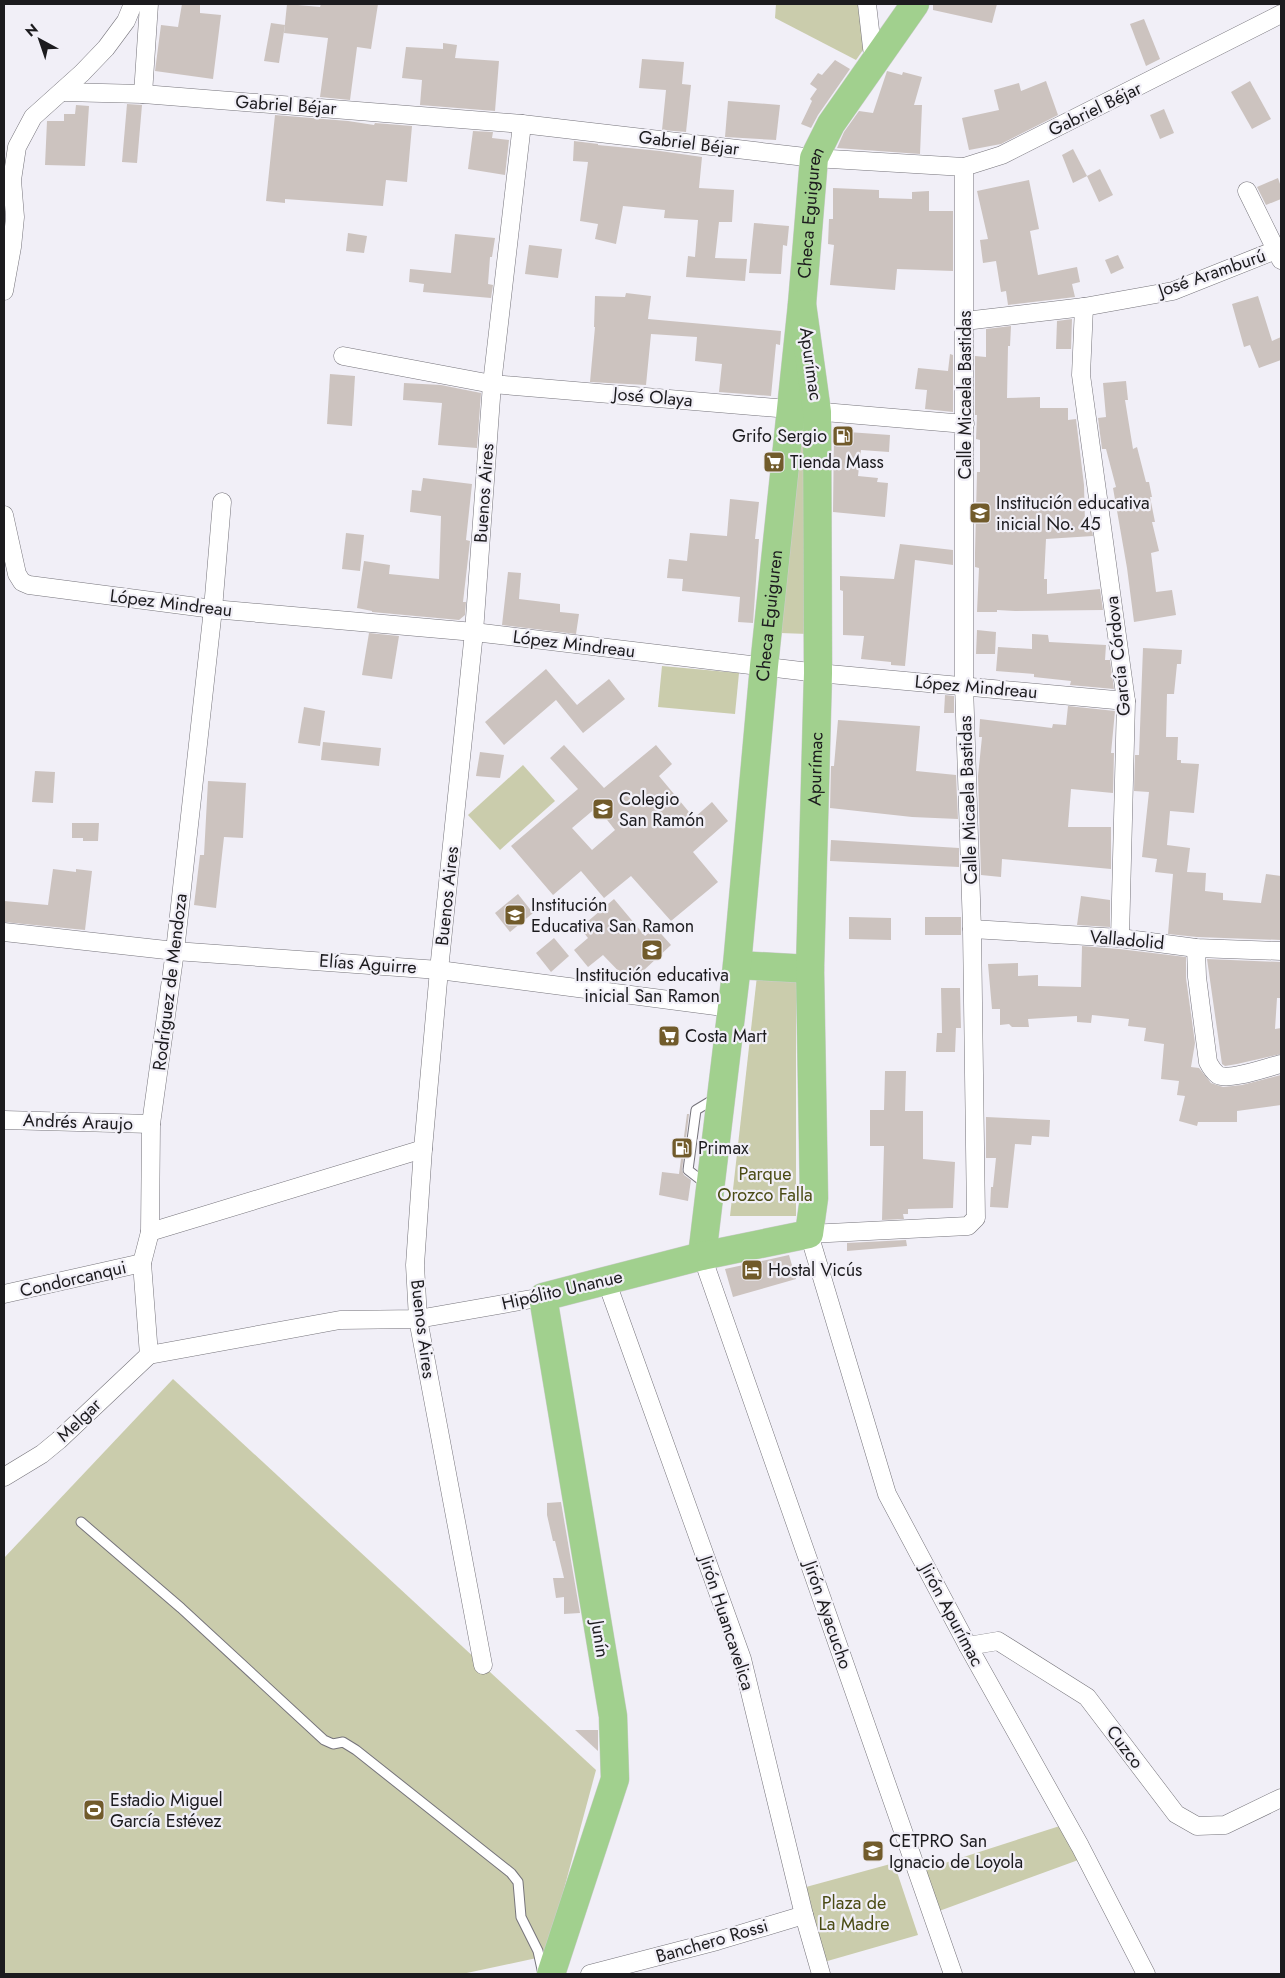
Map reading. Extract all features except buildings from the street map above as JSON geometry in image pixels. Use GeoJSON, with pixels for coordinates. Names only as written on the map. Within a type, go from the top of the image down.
{"type":"FeatureCollection","features":[{"type":"Feature","properties":{"kind":"main road","name":"Checa Eguiguren"},"geometry":{"type":"LineString","coordinates":[[702,1256],[737,964],[764,666],[804,410],[802,304],[814,158],[831,124],[915,4]]}},
{"type":"Feature","properties":{"kind":"main road","name":"Apurímac"},"geometry":{"type":"LineString","coordinates":[[804,410],[818,673],[810,970],[814,1198],[809,1234]]}},
{"type":"Feature","properties":{"kind":"main road"},"geometry":{"type":"LineString","coordinates":[[737,964],[810,970]]}},
{"type":"Feature","properties":{"kind":"main road","name":"Hipólito Unanue"},"geometry":{"type":"LineString","coordinates":[[543,1297],[702,1256],[809,1234]]}},
{"type":"Feature","properties":{"kind":"main road","name":"Junín"},"geometry":{"type":"LineString","coordinates":[[543,1297],[613,1716],[615,1779],[550,1974]]}},
{"type":"Feature","properties":{"kind":"street"},"geometry":{"type":"LineString","coordinates":[[4,291],[15,217],[12,180],[17,148],[32,117],[62,92],[106,48],[126,21],[133,4]]}},
{"type":"Feature","properties":{"kind":"street"},"geometry":{"type":"LineString","coordinates":[[143,94],[149,4]]}},
{"type":"Feature","properties":{"kind":"street"},"geometry":{"type":"LineString","coordinates":[[867,4],[874,65]]}},
{"type":"Feature","properties":{"kind":"street","name":"Gabriel Béjar"},"geometry":{"type":"LineString","coordinates":[[62,92],[143,94],[522,124],[814,158],[964,167],[1002,155],[1281,14]]}},
{"type":"Feature","properties":{"kind":"street","name":"Buenos Aires"},"geometry":{"type":"LineString","coordinates":[[483,1664],[418,1319],[415,1264],[439,970],[474,632],[492,384],[522,124]]}},
{"type":"Feature","properties":{"kind":"street","name":"Calle Micaela Bastidas"},"geometry":{"type":"LineString","coordinates":[[964,167],[964,685],[972,929],[976,1218],[973,1223]]}},
{"type":"Feature","properties":{"kind":"street"},"geometry":{"type":"LineString","coordinates":[[1247,191],[1280,253]]}},
{"type":"Feature","properties":{"kind":"street","name":"José Aramburú"},"geometry":{"type":"LineString","coordinates":[[965,321],[1084,307],[1173,291],[1280,253]]}},
{"type":"Feature","properties":{"kind":"street","name":"García Córdova"},"geometry":{"type":"LineString","coordinates":[[1084,307],[1081,375],[1126,701],[1120,938]]}},
{"type":"Feature","properties":{"kind":"street","name":"José Olaya"},"geometry":{"type":"LineString","coordinates":[[343,356],[492,384],[965,424]]}},
{"type":"Feature","properties":{"kind":"street","name":"Rodríguez de Mendoza"},"geometry":{"type":"LineString","coordinates":[[148,1355],[142,1263],[150,1232],[151,1124],[175,951],[213,608],[222,502]]}},
{"type":"Feature","properties":{"kind":"street","name":"López Mindreau"},"geometry":{"type":"LineString","coordinates":[[4,515],[17,574],[22,582],[29,585],[213,608],[474,632],[818,673],[1126,701]]}},
{"type":"Feature","properties":{"kind":"street","name":"Valladolid"},"geometry":{"type":"LineString","coordinates":[[972,929],[1120,938],[1196,948],[1281,951]]}},
{"type":"Feature","properties":{"kind":"street","name":"Elías Aguirre"},"geometry":{"type":"LineString","coordinates":[[4,932],[175,951],[439,970],[731,1008]]}},
{"type":"Feature","properties":{"kind":"street"},"geometry":{"type":"LineString","coordinates":[[1196,948],[1197,977],[1208,1062],[1212,1069],[1217,1074],[1226,1077],[1281,1064]]}},
{"type":"Feature","properties":{"kind":"street","name":"Andrés Araujo"},"geometry":{"type":"LineString","coordinates":[[4,1120],[151,1124]]}},
{"type":"Feature","properties":{"kind":"street"},"geometry":{"type":"LineString","coordinates":[[150,1232],[423,1149]]}},
{"type":"Feature","properties":{"kind":"street","name":"Hipólito Unanue"},"geometry":{"type":"LineString","coordinates":[[809,1234],[968,1226],[973,1223]]}},
{"type":"Feature","properties":{"kind":"street","name":"Jirón Apurímac"},"geometry":{"type":"LineString","coordinates":[[809,1234],[887,1494],[968,1646],[1080,1846],[1146,1974]]}},
{"type":"Feature","properties":{"kind":"street","name":"Jirón Ayacucho"},"geometry":{"type":"LineString","coordinates":[[702,1256],[953,1974]]}},
{"type":"Feature","properties":{"kind":"street","name":"Condorcanqui"},"geometry":{"type":"LineString","coordinates":[[4,1294],[142,1263]]}},
{"type":"Feature","properties":{"kind":"street","name":"Jirón Huancavelica"},"geometry":{"type":"LineString","coordinates":[[606,1280],[742,1659],[804,1915],[822,1974]]}},
{"type":"Feature","properties":{"kind":"street","name":"Hipólito Unanue"},"geometry":{"type":"LineString","coordinates":[[148,1355],[340,1320],[418,1319],[543,1297]]}},
{"type":"Feature","properties":{"kind":"street","name":"Melgar"},"geometry":{"type":"LineString","coordinates":[[4,1477],[42,1454],[59,1440],[148,1355]]}},
{"type":"Feature","properties":{"kind":"street","name":"Cuzco"},"geometry":{"type":"LineString","coordinates":[[968,1646],[998,1641],[1088,1697],[1176,1814],[1198,1826],[1225,1825],[1281,1798]]}},
{"type":"Feature","properties":{"kind":"street","name":"Banchero Rossi"},"geometry":{"type":"LineString","coordinates":[[590,1974],[717,1941],[804,1915]]}},
{"type":"Feature","properties":{"kind":"lane"},"geometry":{"type":"LineString","coordinates":[[81,1522],[181,1608],[324,1740],[333,1744],[343,1742],[356,1750],[511,1873],[518,1882],[522,1917],[538,1951],[543,1974]]}},
{"type":"Feature","properties":{"kind":"green space"},"geometry":{"type":"Polygon","coordinates":[[[776,4],[863,4],[868,43],[856,60],[775,18],[776,4]]]}},
{"type":"Feature","properties":{"kind":"green space"},"geometry":{"type":"Polygon","coordinates":[[[797,418],[806,418],[808,634],[780,633],[797,418]]]}},
{"type":"Feature","properties":{"kind":"green space"},"geometry":{"type":"Polygon","coordinates":[[[662,666],[739,673],[735,714],[658,707],[662,666]]]}},
{"type":"Feature","properties":{"kind":"green space"},"geometry":{"type":"Polygon","coordinates":[[[523,765],[555,801],[500,850],[468,815],[523,765]]]}},
{"type":"Feature","properties":{"kind":"green space","name":"Parque Orozco Falla"},"geometry":{"type":"Polygon","coordinates":[[[796,975],[796,1216],[730,1216],[757,976],[796,975]]]}},
{"type":"Feature","properties":{"kind":"green space"},"geometry":{"type":"Polygon","coordinates":[[[173,1379],[596,1770],[546,1956],[462,1974],[4,1974],[4,1558],[173,1379]]]}},
{"type":"Feature","properties":{"kind":"green space"},"geometry":{"type":"Polygon","coordinates":[[[1066,1824],[1081,1859],[931,1914],[917,1872],[1066,1824]]]}},
{"type":"Feature","properties":{"kind":"green space","name":"Plaza de La Madre"},"geometry":{"type":"Polygon","coordinates":[[[894,1863],[918,1935],[824,1962],[806,1887],[894,1863]]]}},
{"type":"Feature","properties":{"kind":"place","name":"Grifo Sergio"},"geometry":{"type":"Point","coordinates":[843,436]}},
{"type":"Feature","properties":{"kind":"place","name":"Tienda Mass"},"geometry":{"type":"Point","coordinates":[774,462]}},
{"type":"Feature","properties":{"kind":"place","name":"Institución educativa inicial No. 45"},"geometry":{"type":"Point","coordinates":[980,513]}},
{"type":"Feature","properties":{"kind":"place","name":"Colegio San Ramón"},"geometry":{"type":"Point","coordinates":[603,809]}},
{"type":"Feature","properties":{"kind":"place","name":"Institución Educativa San Ramon"},"geometry":{"type":"Point","coordinates":[515,915]}},
{"type":"Feature","properties":{"kind":"place","name":"Institución educativa inicial San Ramon"},"geometry":{"type":"Point","coordinates":[652,950]}},
{"type":"Feature","properties":{"kind":"place","name":"Costa Mart"},"geometry":{"type":"Point","coordinates":[669,1036]}},
{"type":"Feature","properties":{"kind":"place","name":"Primax"},"geometry":{"type":"Point","coordinates":[682,1148]}},
{"type":"Feature","properties":{"kind":"place","name":"Hostal Vicús"},"geometry":{"type":"Point","coordinates":[752,1270]}},
{"type":"Feature","properties":{"kind":"place","name":"Estadio Miguel García Estévez"},"geometry":{"type":"Point","coordinates":[94,1810]}},
{"type":"Feature","properties":{"kind":"place","name":"CETPRO San Ignacio de Loyola"},"geometry":{"type":"Point","coordinates":[873,1851]}}]}
